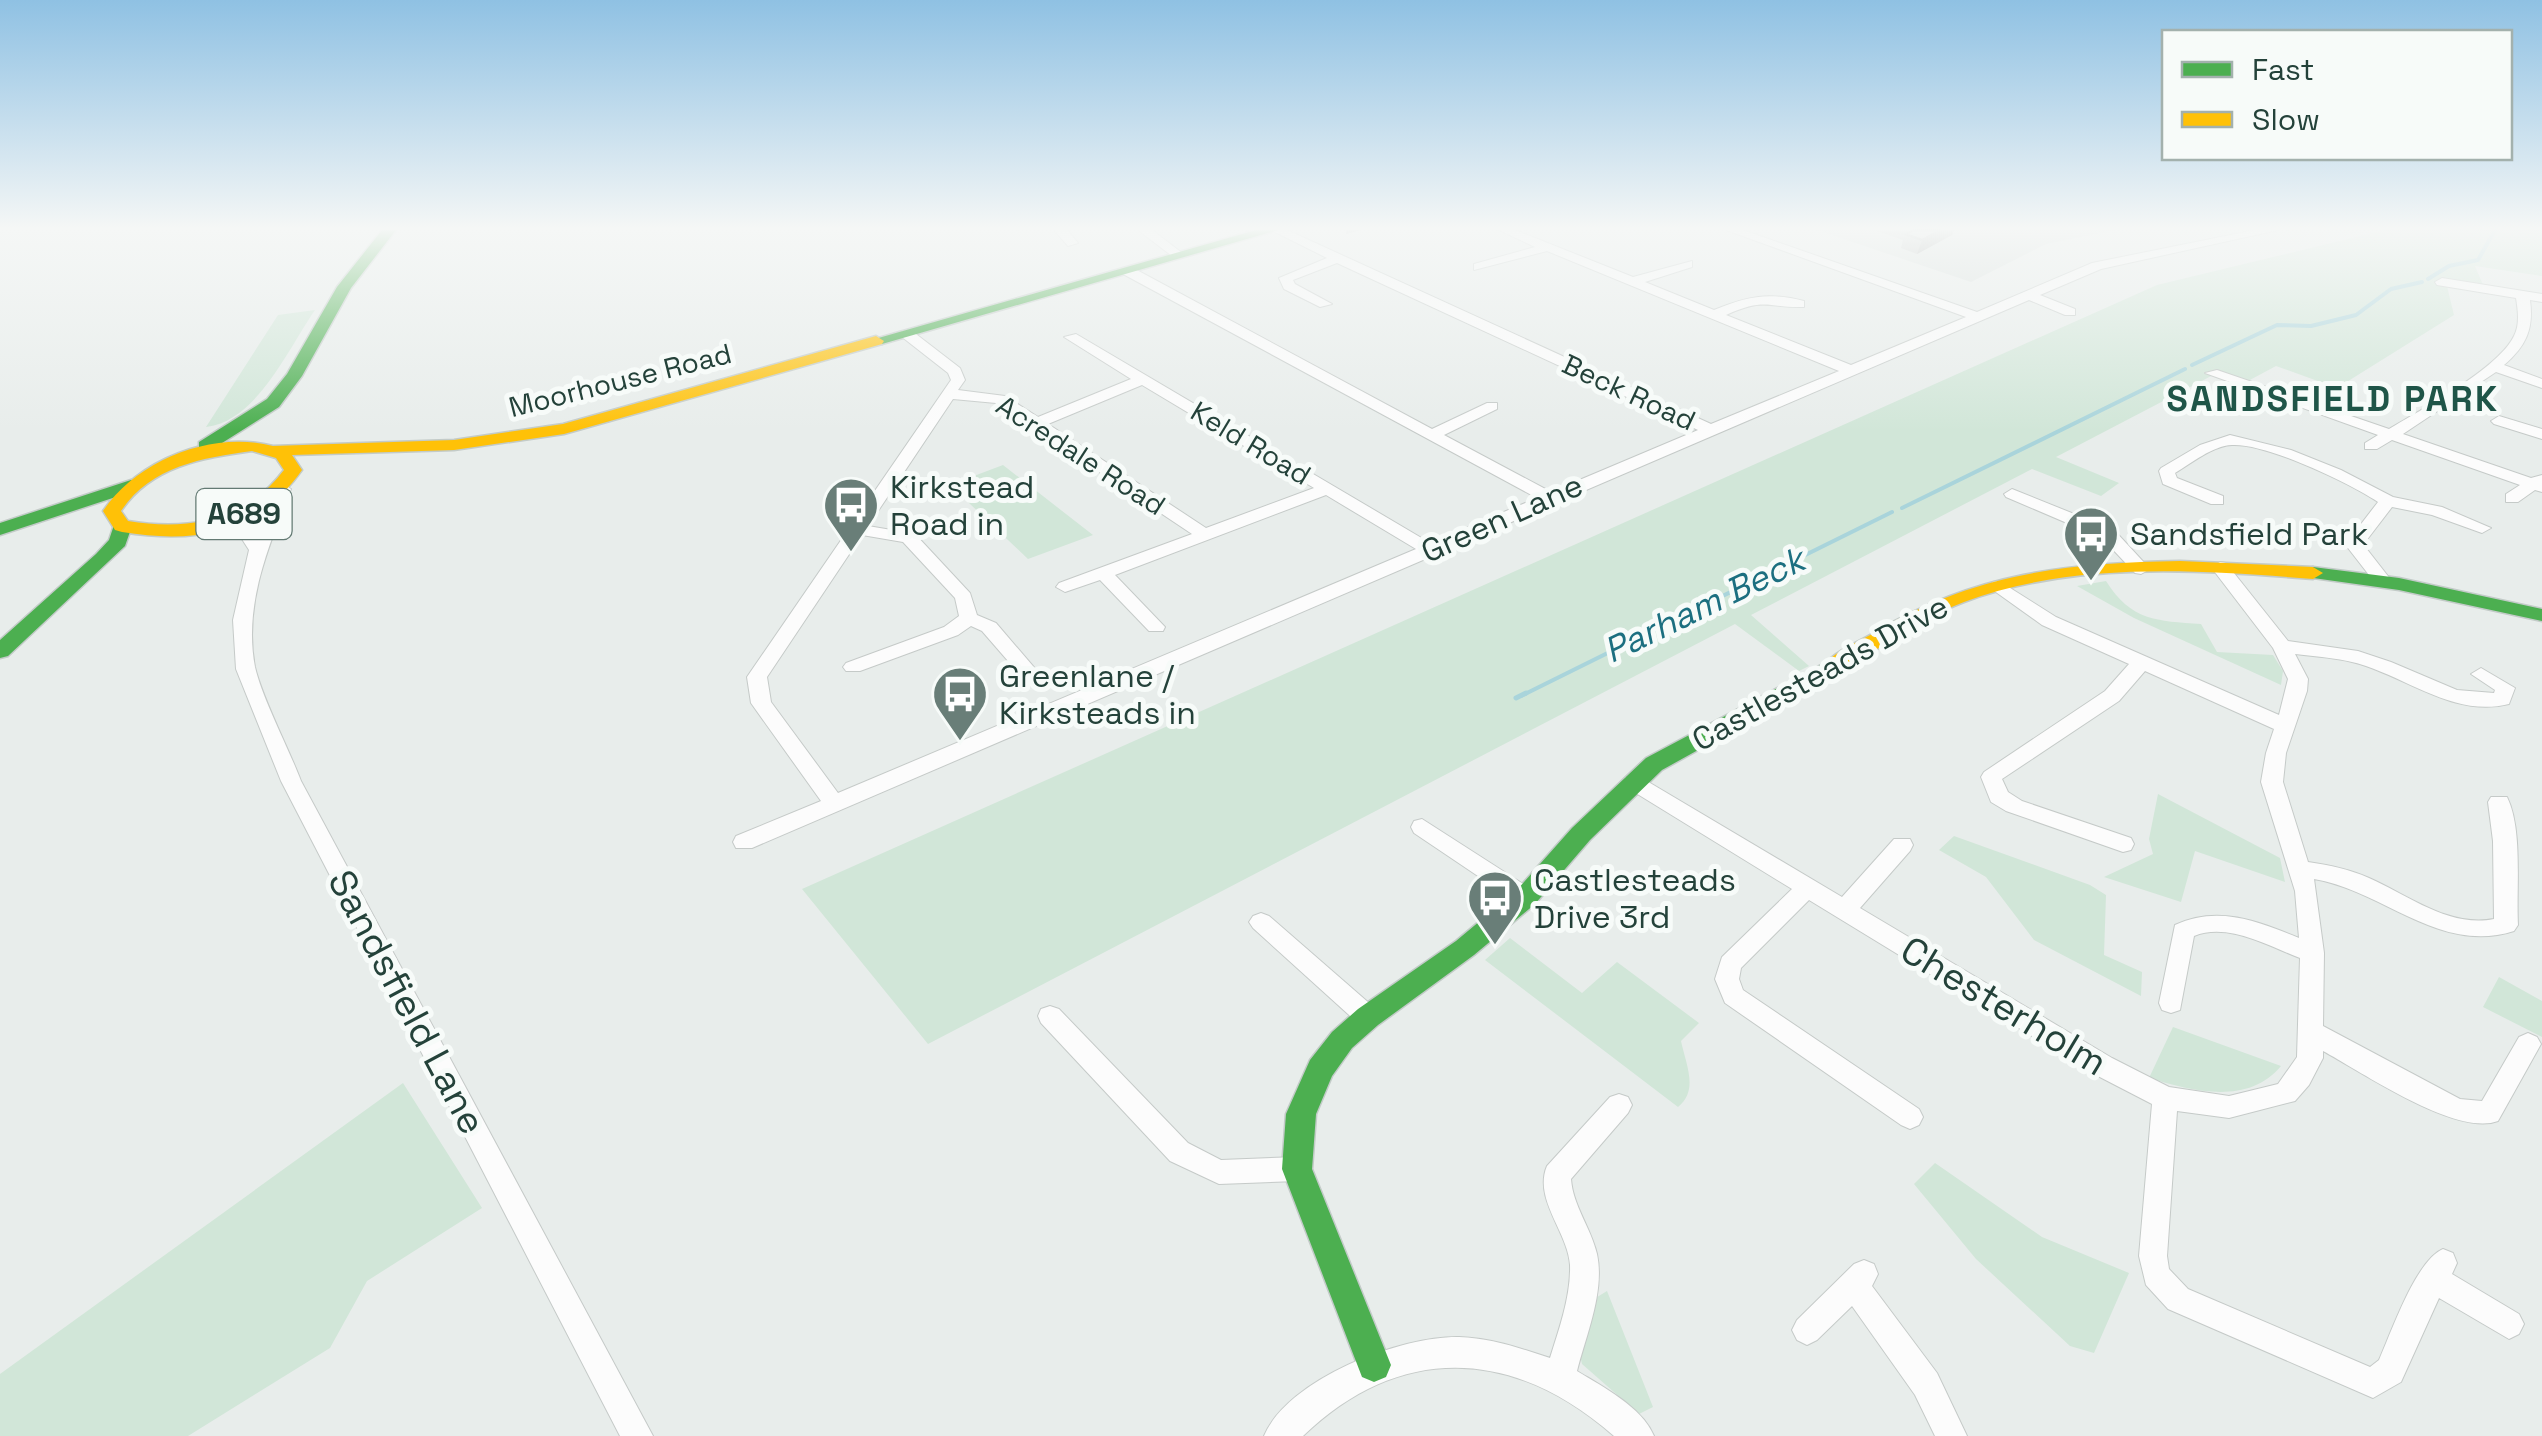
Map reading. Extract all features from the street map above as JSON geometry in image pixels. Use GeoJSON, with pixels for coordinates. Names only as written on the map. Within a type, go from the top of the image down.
{"type":"FeatureCollection","features":[{"type":"Feature","properties":{"kind":"main road","name":"A689"},"geometry":{"type":"LineString","coordinates":[[68,592],[197,529],[261,506],[286,485],[293,470],[290,461],[271,449],[262,431],[273,403],[294,376],[338,297]]}},
{"type":"Feature","properties":{"kind":"main road","name":"Moorhouse Road"},"geometry":{"type":"LineString","coordinates":[[271,449],[454,446],[564,429],[1037,297]]}},
{"type":"Feature","properties":{"kind":"main road","name":"A689"},"geometry":{"type":"LineString","coordinates":[[0,651],[118,542],[120,523],[114,505],[131,486],[228,435],[273,403]]}},
{"type":"Feature","properties":{"kind":"main road","name":"A689"},"geometry":{"type":"LineString","coordinates":[[178,460],[226,449],[271,449]]}},
{"type":"Feature","properties":{"kind":"main road","name":"Moorhouse Road"},"geometry":{"type":"LineString","coordinates":[[286,485],[321,463],[383,449]]}},
{"type":"Feature","properties":{"kind":"main road"},"geometry":{"type":"LineString","coordinates":[[0,529],[131,486]]}},
{"type":"Feature","properties":{"kind":"main road"},"geometry":{"type":"LineString","coordinates":[[0,529],[83,517],[120,523]]}},
{"type":"Feature","properties":{"kind":"main road","name":"A689"},"geometry":{"type":"LineString","coordinates":[[120,523],[154,534],[197,529]]}},
{"type":"Feature","properties":{"kind":"main road","name":"Castlesteads Drive"},"geometry":{"type":"LineString","coordinates":[[1374,1364],[1297,1168],[1300,1114],[1320,1069],[1342,1040],[1368,1016],[1466,948],[1526,897],[1633,782],[1677,751],[1956,598],[2000,586],[2140,569],[2220,567],[2382,580],[2542,615]]}},
{"type":"Feature","properties":{"kind":"street"},"geometry":{"type":"LineString","coordinates":[[1177,297],[1547,498]]}},
{"type":"Feature","properties":{"kind":"street"},"geometry":{"type":"LineString","coordinates":[[1311,297],[1325,304]]}},
{"type":"Feature","properties":{"kind":"street","name":"Beck Road"},"geometry":{"type":"LineString","coordinates":[[1423,297],[1709,429]]}},
{"type":"Feature","properties":{"kind":"street"},"geometry":{"type":"LineString","coordinates":[[1669,297],[1850,370]]}},
{"type":"Feature","properties":{"kind":"street"},"geometry":{"type":"LineString","coordinates":[[1715,316],[1754,297]]}},
{"type":"Feature","properties":{"kind":"street"},"geometry":{"type":"LineString","coordinates":[[1777,297],[1799,304]]}},
{"type":"Feature","properties":{"kind":"street"},"geometry":{"type":"LineString","coordinates":[[1922,297],[1976,316]]}},
{"type":"Feature","properties":{"kind":"street","name":"Green Lane"},"geometry":{"type":"LineString","coordinates":[[744,842],[2023,297]]}},
{"type":"Feature","properties":{"kind":"street"},"geometry":{"type":"LineString","coordinates":[[2033,297],[2070,312]]}},
{"type":"Feature","properties":{"kind":"street"},"geometry":{"type":"LineString","coordinates":[[2371,446],[2493,366],[2519,342],[2526,318],[2522,297]]}},
{"type":"Feature","properties":{"kind":"street"},"geometry":{"type":"LineString","coordinates":[[833,802],[761,703],[757,677],[958,380],[955,371],[907,334]]}},
{"type":"Feature","properties":{"kind":"street","name":"Keld Road"},"geometry":{"type":"LineString","coordinates":[[1071,337],[1430,550]]}},
{"type":"Feature","properties":{"kind":"street"},"geometry":{"type":"LineString","coordinates":[[2493,366],[2542,384]]}},
{"type":"Feature","properties":{"kind":"street"},"geometry":{"type":"LineString","coordinates":[[2212,373],[2539,483]]}},
{"type":"Feature","properties":{"kind":"street"},"geometry":{"type":"LineString","coordinates":[[1037,423],[1144,379]]}},
{"type":"Feature","properties":{"kind":"street","name":"Acredale Road"},"geometry":{"type":"LineString","coordinates":[[951,394],[1000,399],[1204,535]]}},
{"type":"Feature","properties":{"kind":"street"},"geometry":{"type":"LineString","coordinates":[[1432,434],[1492,406]]}},
{"type":"Feature","properties":{"kind":"street"},"geometry":{"type":"LineString","coordinates":[[2499,421],[2542,434]]}},
{"type":"Feature","properties":{"kind":"street"},"geometry":{"type":"LineString","coordinates":[[2217,500],[2169,482],[2167,471],[2233,439],[2337,475],[2388,501],[2436,511],[2482,528]]}},
{"type":"Feature","properties":{"kind":"street"},"geometry":{"type":"LineString","coordinates":[[2512,498],[2539,483]]}},
{"type":"Feature","properties":{"kind":"street","name":"Sandsfield Lane"},"geometry":{"type":"LineString","coordinates":[[286,485],[258,550],[242,620],[246,668],[291,781],[637,1436]]}},
{"type":"Feature","properties":{"kind":"street"},"geometry":{"type":"LineString","coordinates":[[1065,587],[1327,488]]}},
{"type":"Feature","properties":{"kind":"street"},"geometry":{"type":"LineString","coordinates":[[2012,494],[2108,534],[2140,569]]}},
{"type":"Feature","properties":{"kind":"street"},"geometry":{"type":"LineString","coordinates":[[2382,580],[2357,548],[2357,541],[2388,501]]}},
{"type":"Feature","properties":{"kind":"street"},"geometry":{"type":"LineString","coordinates":[[856,528],[909,538],[964,598],[969,618]]}},
{"type":"Feature","properties":{"kind":"street"},"geometry":{"type":"LineString","coordinates":[[197,529],[246,532],[258,550]]}},
{"type":"Feature","properties":{"kind":"street","name":"Chesterholm"},"geometry":{"type":"LineString","coordinates":[[1633,782],[2103,1066],[2165,1098],[2228,1107],[2286,1093],[2300,1078],[2310,1058],[2312,1033],[2312,953],[2302,868],[2272,782],[2276,752],[2298,679],[2282,646],[2220,567]]}},
{"type":"Feature","properties":{"kind":"street"},"geometry":{"type":"LineString","coordinates":[[1104,574],[1156,627]]}},
{"type":"Feature","properties":{"kind":"street"},"geometry":{"type":"LineString","coordinates":[[2000,586],[2048,621],[2285,726]]}},
{"type":"Feature","properties":{"kind":"street"},"geometry":{"type":"LineString","coordinates":[[853,667],[951,631],[969,618]]}},
{"type":"Feature","properties":{"kind":"street"},"geometry":{"type":"LineString","coordinates":[[969,618],[989,627],[1028,672]]}},
{"type":"Feature","properties":{"kind":"street"},"geometry":{"type":"LineString","coordinates":[[2282,646],[2366,660],[2468,700],[2486,703],[2502,699],[2505,688],[2481,674]]}},
{"type":"Feature","properties":{"kind":"street"},"geometry":{"type":"LineString","coordinates":[[2123,844],[2014,806],[1999,797],[1991,776],[2112,696],[2140,664]]}},
{"type":"Feature","properties":{"kind":"street"},"geometry":{"type":"LineString","coordinates":[[2302,868],[2336,873],[2453,928],[2487,932],[2506,925],[2502,845],[2505,813],[2499,802]]}},
{"type":"Feature","properties":{"kind":"street"},"geometry":{"type":"LineString","coordinates":[[1422,826],[1526,897]]}},
{"type":"Feature","properties":{"kind":"street"},"geometry":{"type":"LineString","coordinates":[[1844,910],[1902,845]]}},
{"type":"Feature","properties":{"kind":"street"},"geometry":{"type":"LineString","coordinates":[[1807,888],[1730,964],[1727,979],[1734,996],[1910,1116]]}},
{"type":"Feature","properties":{"kind":"street"},"geometry":{"type":"LineString","coordinates":[[2171,1003],[2183,931],[2198,921],[2224,923],[2312,953]]}},
{"type":"Feature","properties":{"kind":"street"},"geometry":{"type":"LineString","coordinates":[[1260,922],[1368,1016]]}},
{"type":"Feature","properties":{"kind":"street"},"geometry":{"type":"LineString","coordinates":[[1050,1016],[1179,1152],[1220,1172],[1297,1168]]}},
{"type":"Feature","properties":{"kind":"street"},"geometry":{"type":"LineString","coordinates":[[2312,1033],[2456,1110],[2474,1114],[2489,1113],[2528,1044]]}},
{"type":"Feature","properties":{"kind":"street"},"geometry":{"type":"LineString","coordinates":[[2165,1098],[2153,1256],[2156,1275],[2178,1300],[2374,1383],[2390,1372],[2418,1306],[2439,1271],[2508,1324]]}},
{"type":"Feature","properties":{"kind":"street"},"geometry":{"type":"LineString","coordinates":[[1560,1378],[1583,1279],[1584,1256],[1557,1196],[1557,1175],[1619,1105]]}},
{"type":"Feature","properties":{"kind":"street"},"geometry":{"type":"LineString","coordinates":[[1806,1330],[1859,1280],[1926,1384],[1951,1436]]}},
{"type":"Feature","properties":{"kind":"street"},"geometry":{"type":"LineString","coordinates":[[1280,1436],[1335,1384],[1374,1364],[1435,1352],[1504,1357],[1560,1378],[1608,1406],[1638,1436]]}},
{"type":"Feature","properties":{"kind":"green space"},"geometry":{"type":"Polygon","coordinates":[[[2130,297],[2450,297],[2454,315],[2337,388],[2276,366],[2248,381],[2215,374],[2056,457],[2119,483],[2101,496],[2032,469],[1751,615],[1809,666],[1799,671],[1735,624],[928,1044],[802,889],[2130,297]]]}},
{"type":"Feature","properties":{"kind":"green space"},"geometry":{"type":"Polygon","coordinates":[[[315,310],[256,398],[224,422],[206,427],[278,315],[315,310]]]}},
{"type":"Feature","properties":{"kind":"green space"},"geometry":{"type":"Polygon","coordinates":[[[1003,465],[1093,535],[1028,559],[950,485],[1003,465]]]}},
{"type":"Feature","properties":{"kind":"green space"},"geometry":{"type":"Polygon","coordinates":[[[2106,581],[2125,604],[2146,616],[2201,624],[2217,652],[2273,655],[2283,671],[2281,685],[2134,618],[2077,586],[2106,581]]]}},
{"type":"Feature","properties":{"kind":"green space"},"geometry":{"type":"Polygon","coordinates":[[[2158,794],[2280,858],[2285,882],[2195,851],[2181,902],[2104,877],[2153,854],[2149,839],[2158,794]]]}},
{"type":"Feature","properties":{"kind":"green space"},"geometry":{"type":"Polygon","coordinates":[[[1954,836],[2090,885],[2106,895],[2104,955],[2142,972],[2141,996],[2034,940],[1986,877],[1939,850],[1954,836]]]}},
{"type":"Feature","properties":{"kind":"green space"},"geometry":{"type":"Polygon","coordinates":[[[1510,938],[1582,993],[1617,962],[1699,1023],[1681,1041],[1689,1085],[1678,1107],[1485,960],[1510,938]]]}},
{"type":"Feature","properties":{"kind":"green space"},"geometry":{"type":"Polygon","coordinates":[[[2499,977],[2542,1001],[2542,1037],[2483,1007],[2499,977]]]}},
{"type":"Feature","properties":{"kind":"green space"},"geometry":{"type":"Polygon","coordinates":[[[2173,1027],[2281,1066],[2268,1079],[2236,1091],[2201,1090],[2149,1078],[2173,1027]]]}},
{"type":"Feature","properties":{"kind":"green space"},"geometry":{"type":"Polygon","coordinates":[[[403,1083],[482,1208],[367,1281],[330,1348],[188,1436],[0,1436],[0,1374],[403,1083]]]}},
{"type":"Feature","properties":{"kind":"green space"},"geometry":{"type":"Polygon","coordinates":[[[1935,1163],[2042,1237],[2129,1273],[2094,1353],[2070,1346],[1976,1259],[1914,1184],[1935,1163]]]}},
{"type":"Feature","properties":{"kind":"green space"},"geometry":{"type":"Polygon","coordinates":[[[1607,1291],[1653,1407],[1639,1414],[1582,1364],[1580,1355],[1594,1299],[1607,1291]]]}},
{"type":"Feature","properties":{"kind":"waterway","name":"Parham Beck"},"geometry":{"type":"LineString","coordinates":[[2192,365],[2277,325],[2311,326],[2356,315],[2380,297]]}},
{"type":"Feature","properties":{"kind":"waterway","name":"Parham Beck"},"geometry":{"type":"LineString","coordinates":[[1902,508],[2185,369]]}},
{"type":"Feature","properties":{"kind":"waterway","name":"Parham Beck"},"geometry":{"type":"LineString","coordinates":[[1521,696],[1892,512]]}},
{"type":"Feature","properties":{"kind":"waterway","name":"Parham Beck"},"geometry":{"type":"LineString","coordinates":[[1516,698],[1526,693]]}},
{"type":"Feature","properties":{"kind":"traffic: fast"},"geometry":{"type":"LineString","coordinates":[[205,446],[273,403],[294,376],[338,297]]}},
{"type":"Feature","properties":{"kind":"traffic: fast"},"geometry":{"type":"LineString","coordinates":[[876,341],[1033,297]]}},
{"type":"Feature","properties":{"kind":"traffic: fast"},"geometry":{"type":"LineString","coordinates":[[0,529],[131,486]]}},
{"type":"Feature","properties":{"kind":"traffic: fast"},"geometry":{"type":"LineString","coordinates":[[0,651],[103,558],[118,542],[122,526]]}},
{"type":"Feature","properties":{"kind":"traffic: fast"},"geometry":{"type":"LineString","coordinates":[[2313,573],[2399,584],[2542,615]]}},
{"type":"Feature","properties":{"kind":"traffic: fast"},"geometry":{"type":"LineString","coordinates":[[1374,1365],[1297,1169],[1301,1114],[1320,1069],[1342,1040],[1368,1017],[1465,948],[1526,897],[1581,834],[1654,764],[1836,664]]}},
{"type":"Feature","properties":{"kind":"traffic: slow"},"geometry":{"type":"LineString","coordinates":[[278,450],[454,445],[564,429],[876,341]]}},
{"type":"Feature","properties":{"kind":"traffic: slow"},"geometry":{"type":"LineString","coordinates":[[252,446],[283,454],[293,470],[279,490],[240,517],[194,530],[146,530],[122,526],[112,511],[123,494],[154,470],[192,456],[252,446]]}},
{"type":"Feature","properties":{"kind":"traffic: slow"},"geometry":{"type":"LineString","coordinates":[[1836,664],[1956,598],[2039,576],[2180,567],[2313,573]]}},
{"type":"Feature","properties":{"kind":"place","name":"Kirkstead Road in"},"geometry":{"type":"Point","coordinates":[851,554]}},
{"type":"Feature","properties":{"kind":"place","name":"Sandsfield Park"},"geometry":{"type":"Point","coordinates":[2091,583]}},
{"type":"Feature","properties":{"kind":"place","name":"Greenlane / Kirksteads in"},"geometry":{"type":"Point","coordinates":[960,743]}},
{"type":"Feature","properties":{"kind":"place","name":"Castlesteads Drive 3rd"},"geometry":{"type":"Point","coordinates":[1495,947]}},
{"type":"Feature","properties":{"kind":"district","name":"SANDSFIELD PARK"},"geometry":{"type":"Point","coordinates":[2333,399]}}]}
